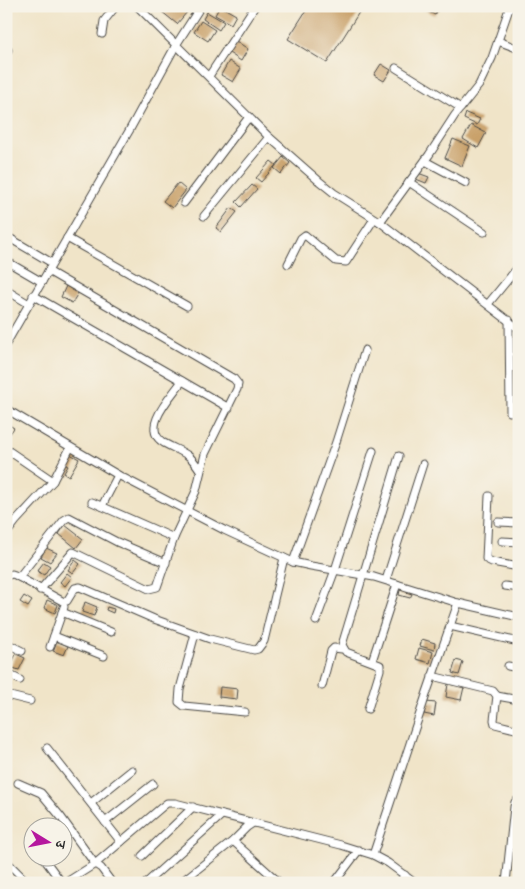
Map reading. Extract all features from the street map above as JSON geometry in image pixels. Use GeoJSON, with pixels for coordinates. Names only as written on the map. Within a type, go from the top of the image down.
{"type":"FeatureCollection","features":[{"type":"Feature","properties":{"kind":"street"},"geometry":{"type":"LineString","coordinates":[[102,34],[104,21],[116,6]]}},
{"type":"Feature","properties":{"kind":"street"},"geometry":{"type":"LineString","coordinates":[[137,6],[269,137],[334,193],[377,221],[519,329]]}},
{"type":"Feature","properties":{"kind":"street"},"geometry":{"type":"LineString","coordinates":[[6,344],[176,45],[201,6]]}},
{"type":"Feature","properties":{"kind":"street"},"geometry":{"type":"LineString","coordinates":[[209,76],[255,6]]}},
{"type":"Feature","properties":{"kind":"street"},"geometry":{"type":"LineString","coordinates":[[288,264],[301,238],[305,235],[336,261],[346,262],[409,182],[478,84],[498,42],[510,6]]}},
{"type":"Feature","properties":{"kind":"street"},"geometry":{"type":"LineString","coordinates":[[498,42],[519,49]]}},
{"type":"Feature","properties":{"kind":"street"},"geometry":{"type":"LineString","coordinates":[[396,68],[461,108]]}},
{"type":"Feature","properties":{"kind":"street"},"geometry":{"type":"LineString","coordinates":[[184,203],[249,117]]}},
{"type":"Feature","properties":{"kind":"street"},"geometry":{"type":"LineString","coordinates":[[204,216],[269,137]]}},
{"type":"Feature","properties":{"kind":"street"},"geometry":{"type":"LineString","coordinates":[[424,161],[466,183]]}},
{"type":"Feature","properties":{"kind":"street"},"geometry":{"type":"LineString","coordinates":[[409,182],[484,232]]}},
{"type":"Feature","properties":{"kind":"street"},"geometry":{"type":"LineString","coordinates":[[6,236],[52,263]]}},
{"type":"Feature","properties":{"kind":"street"},"geometry":{"type":"LineString","coordinates":[[67,238],[186,306]]}},
{"type":"Feature","properties":{"kind":"street"},"geometry":{"type":"LineString","coordinates":[[6,261],[42,282]]}},
{"type":"Feature","properties":{"kind":"street"},"geometry":{"type":"LineString","coordinates":[[488,304],[519,266]]}},
{"type":"Feature","properties":{"kind":"street"},"geometry":{"type":"LineString","coordinates":[[40,590],[73,552],[152,589],[157,588],[174,538],[196,491],[205,454],[230,408],[238,387],[234,379],[48,271]]}},
{"type":"Feature","properties":{"kind":"street"},"geometry":{"type":"LineString","coordinates":[[6,290],[28,304]]}},
{"type":"Feature","properties":{"kind":"street"},"geometry":{"type":"LineString","coordinates":[[34,295],[230,408]]}},
{"type":"Feature","properties":{"kind":"street"},"geometry":{"type":"LineString","coordinates":[[509,320],[510,412]]}},
{"type":"Feature","properties":{"kind":"street"},"geometry":{"type":"LineString","coordinates":[[293,562],[336,442],[365,350]]}},
{"type":"Feature","properties":{"kind":"street"},"geometry":{"type":"LineString","coordinates":[[182,381],[158,416],[154,431],[159,439],[190,456],[200,470]]}},
{"type":"Feature","properties":{"kind":"street"},"geometry":{"type":"LineString","coordinates":[[6,409],[118,475],[245,540],[293,562],[386,580],[458,603],[519,617]]}},
{"type":"Feature","properties":{"kind":"street"},"geometry":{"type":"LineString","coordinates":[[6,534],[53,480],[70,448]]}},
{"type":"Feature","properties":{"kind":"street"},"geometry":{"type":"LineString","coordinates":[[6,449],[53,480]]}},
{"type":"Feature","properties":{"kind":"street"},"geometry":{"type":"LineString","coordinates":[[316,621],[335,570],[372,451]]}},
{"type":"Feature","properties":{"kind":"street"},"geometry":{"type":"LineString","coordinates":[[342,649],[362,575],[399,456]]}},
{"type":"Feature","properties":{"kind":"street"},"geometry":{"type":"LineString","coordinates":[[386,580],[423,464]]}},
{"type":"Feature","properties":{"kind":"street"},"geometry":{"type":"LineString","coordinates":[[102,506],[118,475]]}},
{"type":"Feature","properties":{"kind":"street"},"geometry":{"type":"LineString","coordinates":[[489,496],[486,559],[492,562],[519,566]]}},
{"type":"Feature","properties":{"kind":"street"},"geometry":{"type":"LineString","coordinates":[[92,502],[174,538]]}},
{"type":"Feature","properties":{"kind":"street"},"geometry":{"type":"LineString","coordinates":[[19,577],[64,520],[70,517],[117,542],[166,563]]}},
{"type":"Feature","properties":{"kind":"street"},"geometry":{"type":"LineString","coordinates":[[498,522],[519,523]]}},
{"type":"Feature","properties":{"kind":"street"},"geometry":{"type":"LineString","coordinates":[[502,541],[519,542]]}},
{"type":"Feature","properties":{"kind":"street"},"geometry":{"type":"LineString","coordinates":[[50,648],[65,602],[75,588],[80,587],[154,619],[195,634],[250,650],[258,649],[264,641],[284,558]]}},
{"type":"Feature","properties":{"kind":"street"},"geometry":{"type":"LineString","coordinates":[[6,576],[12,574],[19,577],[60,601],[65,602]]}},
{"type":"Feature","properties":{"kind":"street"},"geometry":{"type":"LineString","coordinates":[[372,661],[397,584]]}},
{"type":"Feature","properties":{"kind":"street"},"geometry":{"type":"LineString","coordinates":[[505,586],[519,588]]}},
{"type":"Feature","properties":{"kind":"street"},"geometry":{"type":"LineString","coordinates":[[373,855],[458,603]]}},
{"type":"Feature","properties":{"kind":"street"},"geometry":{"type":"LineString","coordinates":[[62,612],[111,632]]}},
{"type":"Feature","properties":{"kind":"street"},"geometry":{"type":"LineString","coordinates":[[450,626],[519,642]]}},
{"type":"Feature","properties":{"kind":"street"},"geometry":{"type":"LineString","coordinates":[[195,634],[180,690],[179,702],[184,706],[245,712]]}},
{"type":"Feature","properties":{"kind":"street"},"geometry":{"type":"LineString","coordinates":[[54,636],[104,656]]}},
{"type":"Feature","properties":{"kind":"street"},"geometry":{"type":"LineString","coordinates":[[6,643],[22,651]]}},
{"type":"Feature","properties":{"kind":"street"},"geometry":{"type":"LineString","coordinates":[[322,686],[331,651],[334,648],[342,649],[372,661],[380,665],[380,670],[368,709]]}},
{"type":"Feature","properties":{"kind":"street"},"geometry":{"type":"LineString","coordinates":[[508,666],[519,668]]}},
{"type":"Feature","properties":{"kind":"street"},"geometry":{"type":"LineString","coordinates":[[6,673],[20,680]]}},
{"type":"Feature","properties":{"kind":"street"},"geometry":{"type":"LineString","coordinates":[[432,676],[490,690],[496,693],[497,696],[519,700]]}},
{"type":"Feature","properties":{"kind":"street"},"geometry":{"type":"LineString","coordinates":[[6,695],[30,701]]}},
{"type":"Feature","properties":{"kind":"street"},"geometry":{"type":"LineString","coordinates":[[497,696],[495,724],[519,730]]}},
{"type":"Feature","properties":{"kind":"street"},"geometry":{"type":"LineString","coordinates":[[47,748],[121,842]]}},
{"type":"Feature","properties":{"kind":"street"},"geometry":{"type":"LineString","coordinates":[[90,803],[132,770]]}},
{"type":"Feature","properties":{"kind":"street"},"geometry":{"type":"LineString","coordinates":[[18,783],[41,793],[95,864],[101,868],[112,883]]}},
{"type":"Feature","properties":{"kind":"street"},"geometry":{"type":"LineString","coordinates":[[105,822],[153,784]]}},
{"type":"Feature","properties":{"kind":"street"},"geometry":{"type":"LineString","coordinates":[[506,883],[514,807],[515,802],[519,799]]}},
{"type":"Feature","properties":{"kind":"street"},"geometry":{"type":"LineString","coordinates":[[50,866],[64,883],[95,864],[167,803],[175,802],[359,850],[388,863],[415,883]]}},
{"type":"Feature","properties":{"kind":"street"},"geometry":{"type":"LineString","coordinates":[[142,856],[193,807]]}},
{"type":"Feature","properties":{"kind":"street"},"geometry":{"type":"LineString","coordinates":[[146,883],[222,815]]}},
{"type":"Feature","properties":{"kind":"street"},"geometry":{"type":"LineString","coordinates":[[180,883],[254,823]]}},
{"type":"Feature","properties":{"kind":"street"},"geometry":{"type":"LineString","coordinates":[[233,841],[280,883]]}},
{"type":"Feature","properties":{"kind":"street"},"geometry":{"type":"LineString","coordinates":[[334,883],[359,850]]}},
{"type":"Feature","properties":{"kind":"street"},"geometry":{"type":"LineString","coordinates":[[6,861],[28,883]]}},
{"type":"Feature","properties":{"kind":"street"},"geometry":{"type":"LineString","coordinates":[[399,883],[405,875]]}},
{"type":"Feature","properties":{"kind":"building"},"geometry":{"type":"Polygon","coordinates":[[[164,6],[179,6],[187,12],[177,24],[161,11],[164,6]]]}},
{"type":"Feature","properties":{"kind":"building"},"geometry":{"type":"Polygon","coordinates":[[[220,6],[236,15],[231,24],[215,15],[220,6]]]}},
{"type":"Feature","properties":{"kind":"building"},"geometry":{"type":"Polygon","coordinates":[[[309,6],[363,6],[327,63],[288,39],[309,6]]]}},
{"type":"Feature","properties":{"kind":"building"},"geometry":{"type":"Polygon","coordinates":[[[417,6],[440,6],[435,15],[417,6]]]}},
{"type":"Feature","properties":{"kind":"building"},"geometry":{"type":"Polygon","coordinates":[[[207,12],[224,22],[219,30],[203,19],[207,12]]]}},
{"type":"Feature","properties":{"kind":"building"},"geometry":{"type":"Polygon","coordinates":[[[201,21],[215,30],[208,41],[194,32],[201,21]]]}},
{"type":"Feature","properties":{"kind":"building"},"geometry":{"type":"Polygon","coordinates":[[[233,39],[248,49],[241,61],[226,51],[233,39]]]}},
{"type":"Feature","properties":{"kind":"building"},"geometry":{"type":"Polygon","coordinates":[[[229,61],[241,69],[233,82],[221,75],[229,61]]]}},
{"type":"Feature","properties":{"kind":"building"},"geometry":{"type":"Polygon","coordinates":[[[381,64],[391,70],[384,81],[374,75],[381,64]]]}},
{"type":"Feature","properties":{"kind":"building"},"geometry":{"type":"Polygon","coordinates":[[[466,113],[480,119],[477,125],[464,119],[466,113]]]}},
{"type":"Feature","properties":{"kind":"building"},"geometry":{"type":"Polygon","coordinates":[[[471,125],[486,133],[478,148],[463,139],[471,125]]]}},
{"type":"Feature","properties":{"kind":"building"},"geometry":{"type":"Polygon","coordinates":[[[453,139],[470,146],[462,166],[445,158],[453,139]]]}},
{"type":"Feature","properties":{"kind":"building"},"geometry":{"type":"Polygon","coordinates":[[[283,157],[290,163],[281,174],[274,168],[283,157]]]}},
{"type":"Feature","properties":{"kind":"building"},"geometry":{"type":"Polygon","coordinates":[[[271,161],[276,165],[261,182],[256,178],[271,161]]]}},
{"type":"Feature","properties":{"kind":"building"},"geometry":{"type":"Polygon","coordinates":[[[418,173],[429,177],[426,183],[416,179],[418,173]]]}},
{"type":"Feature","properties":{"kind":"building"},"geometry":{"type":"Polygon","coordinates":[[[178,183],[186,190],[172,208],[163,201],[178,183]]]}},
{"type":"Feature","properties":{"kind":"building"},"geometry":{"type":"Polygon","coordinates":[[[252,185],[257,189],[241,207],[236,202],[252,185]]]}},
{"type":"Feature","properties":{"kind":"building"},"geometry":{"type":"Polygon","coordinates":[[[231,208],[237,212],[221,232],[216,228],[231,208]]]}},
{"type":"Feature","properties":{"kind":"building"},"geometry":{"type":"Polygon","coordinates":[[[66,286],[78,293],[72,303],[61,297],[66,286]]]}},
{"type":"Feature","properties":{"kind":"building"},"geometry":{"type":"Polygon","coordinates":[[[6,423],[14,428],[6,439],[6,423]]]}},
{"type":"Feature","properties":{"kind":"building"},"geometry":{"type":"Polygon","coordinates":[[[70,454],[79,459],[69,476],[64,473],[68,466],[64,464],[70,454]]]}},
{"type":"Feature","properties":{"kind":"building"},"geometry":{"type":"Polygon","coordinates":[[[65,525],[83,539],[76,548],[59,534],[65,525]]]}},
{"type":"Feature","properties":{"kind":"building"},"geometry":{"type":"Polygon","coordinates":[[[46,548],[57,553],[50,562],[41,557],[46,548]]]}},
{"type":"Feature","properties":{"kind":"building"},"geometry":{"type":"Polygon","coordinates":[[[75,560],[80,564],[73,573],[68,570],[75,560]]]}},
{"type":"Feature","properties":{"kind":"building"},"geometry":{"type":"Polygon","coordinates":[[[44,562],[50,566],[44,575],[37,571],[44,562]]]}},
{"type":"Feature","properties":{"kind":"building"},"geometry":{"type":"Polygon","coordinates":[[[67,573],[72,577],[65,586],[60,582],[67,573]]]}},
{"type":"Feature","properties":{"kind":"building"},"geometry":{"type":"Polygon","coordinates":[[[400,590],[412,594],[410,598],[399,595],[400,590]]]}},
{"type":"Feature","properties":{"kind":"building"},"geometry":{"type":"Polygon","coordinates":[[[24,596],[32,601],[28,607],[20,602],[24,596]]]}},
{"type":"Feature","properties":{"kind":"building"},"geometry":{"type":"Polygon","coordinates":[[[47,600],[58,605],[55,613],[44,608],[47,600]]]}},
{"type":"Feature","properties":{"kind":"building"},"geometry":{"type":"Polygon","coordinates":[[[85,602],[97,607],[94,616],[82,612],[85,602]]]}},
{"type":"Feature","properties":{"kind":"building"},"geometry":{"type":"Polygon","coordinates":[[[107,607],[114,609],[113,613],[106,610],[107,607]]]}},
{"type":"Feature","properties":{"kind":"building"},"geometry":{"type":"Polygon","coordinates":[[[422,639],[435,643],[434,650],[420,646],[422,639]]]}},
{"type":"Feature","properties":{"kind":"building"},"geometry":{"type":"Polygon","coordinates":[[[57,641],[68,646],[64,655],[53,651],[57,641]]]}},
{"type":"Feature","properties":{"kind":"building"},"geometry":{"type":"Polygon","coordinates":[[[419,648],[433,652],[430,663],[416,659],[419,648]]]}},
{"type":"Feature","properties":{"kind":"building"},"geometry":{"type":"Polygon","coordinates":[[[16,654],[25,658],[19,670],[10,667],[16,654]]]}},
{"type":"Feature","properties":{"kind":"building"},"geometry":{"type":"Polygon","coordinates":[[[456,660],[463,662],[459,675],[452,673],[456,660]]]}},
{"type":"Feature","properties":{"kind":"building"},"geometry":{"type":"Polygon","coordinates":[[[6,681],[11,682],[8,693],[6,693],[6,681]]]}},
{"type":"Feature","properties":{"kind":"building"},"geometry":{"type":"Polygon","coordinates":[[[448,684],[464,687],[461,700],[446,697],[448,684]]]}},
{"type":"Feature","properties":{"kind":"building"},"geometry":{"type":"Polygon","coordinates":[[[220,687],[238,689],[237,699],[219,697],[220,687]]]}},
{"type":"Feature","properties":{"kind":"building"},"geometry":{"type":"Polygon","coordinates":[[[426,702],[436,703],[434,716],[424,714],[426,702]]]}}]}
